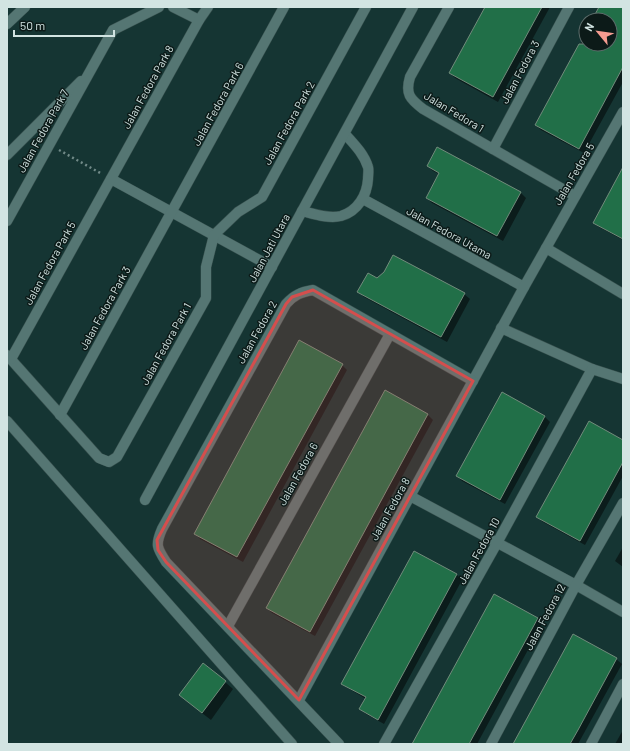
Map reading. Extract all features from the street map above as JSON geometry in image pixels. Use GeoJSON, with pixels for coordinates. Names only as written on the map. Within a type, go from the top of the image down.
{"type":"FeatureCollection","features":[{"type":"Feature","properties":{"kind":"street"},"geometry":{"type":"LineString","coordinates":[[7,24],[25,7]]}},
{"type":"Feature","properties":{"kind":"street","name":"Jalan Fedora Park 7"},"geometry":{"type":"LineString","coordinates":[[7,221],[113,30],[159,7]]}},
{"type":"Feature","properties":{"kind":"street"},"geometry":{"type":"LineString","coordinates":[[173,7],[199,20]]}},
{"type":"Feature","properties":{"kind":"street","name":"Jalan Fedora Park 8"},"geometry":{"type":"LineString","coordinates":[[111,179],[199,20],[208,7]]}},
{"type":"Feature","properties":{"kind":"street","name":"Jalan Fedora Park 6"},"geometry":{"type":"LineString","coordinates":[[172,212],[284,7]]}},
{"type":"Feature","properties":{"kind":"street","name":"Jalan Fedora Park 2"},"geometry":{"type":"LineString","coordinates":[[214,235],[238,212],[262,196],[366,7]]}},
{"type":"Feature","properties":{"kind":"street","name":"Jalan Jati Utara"},"geometry":{"type":"LineString","coordinates":[[145,500],[413,7]]}},
{"type":"Feature","properties":{"kind":"street","name":"Jalan Fedora 1"},"geometry":{"type":"LineString","coordinates":[[449,7],[410,77],[408,85],[409,96],[413,102],[423,109],[575,196]]}},
{"type":"Feature","properties":{"kind":"street","name":"Jalan Fedora 3"},"geometry":{"type":"LineString","coordinates":[[493,149],[569,7]]}},
{"type":"Feature","properties":{"kind":"street","name":"Jalan Fedora Park 7"},"geometry":{"type":"LineString","coordinates":[[7,155],[89,73]]}},
{"type":"Feature","properties":{"kind":"street","name":"Jalan Fedora 5"},"geometry":{"type":"LineString","coordinates":[[524,288],[623,112]]}},
{"type":"Feature","properties":{"kind":"street"},"geometry":{"type":"LineString","coordinates":[[302,211],[331,217],[341,216],[352,211],[363,199],[368,187],[369,168],[357,147],[345,134]]}},
{"type":"Feature","properties":{"kind":"street"},"geometry":{"type":"LineString","coordinates":[[111,179],[272,267]]}},
{"type":"Feature","properties":{"kind":"street","name":"Jalan Fedora Park 5"},"geometry":{"type":"LineString","coordinates":[[9,357],[111,179]]}},
{"type":"Feature","properties":{"kind":"street","name":"Jalan Fedora Utama"},"geometry":{"type":"LineString","coordinates":[[363,199],[524,288]]}},
{"type":"Feature","properties":{"kind":"street","name":"Jalan Fedora Park 3"},"geometry":{"type":"LineString","coordinates":[[60,415],[172,212]]}},
{"type":"Feature","properties":{"kind":"street","name":"Jalan Fedora Park 1"},"geometry":{"type":"LineString","coordinates":[[60,415],[99,458],[109,462],[118,457],[206,298],[206,267],[214,235]]}},
{"type":"Feature","properties":{"kind":"street"},"geometry":{"type":"LineString","coordinates":[[546,248],[623,294]]}},
{"type":"Feature","properties":{"kind":"street","name":"Jalan Fedora 8"},"geometry":{"type":"LineString","coordinates":[[299,700],[524,288]]}},
{"type":"Feature","properties":{"kind":"street","name":"Jalan Fedora 2"},"geometry":{"type":"LineString","coordinates":[[228,626],[166,562],[158,550],[157,540],[282,311],[292,297],[304,291],[313,290],[473,381]]}},
{"type":"Feature","properties":{"kind":"street"},"geometry":{"type":"LineString","coordinates":[[501,328],[592,369],[623,379]]}},
{"type":"Feature","properties":{"kind":"street","name":"Jalan Fedora 6"},"geometry":{"type":"LineString","coordinates":[[228,626],[390,334]]}},
{"type":"Feature","properties":{"kind":"street"},"geometry":{"type":"LineString","coordinates":[[9,357],[60,415]]}},
{"type":"Feature","properties":{"kind":"street","name":"Jalan Fedora 10"},"geometry":{"type":"LineString","coordinates":[[384,744],[592,369]]}},
{"type":"Feature","properties":{"kind":"street"},"geometry":{"type":"LineString","coordinates":[[7,421],[292,744]]}},
{"type":"Feature","properties":{"kind":"street"},"geometry":{"type":"LineString","coordinates":[[410,496],[576,585],[623,612]]}},
{"type":"Feature","properties":{"kind":"street","name":"Jalan Fedora 12"},"geometry":{"type":"LineString","coordinates":[[491,744],[576,585],[623,503]]}},
{"type":"Feature","properties":{"kind":"street"},"geometry":{"type":"LineString","coordinates":[[228,626],[340,744]]}},
{"type":"Feature","properties":{"kind":"street"},"geometry":{"type":"LineString","coordinates":[[591,744],[623,684]]}},
{"type":"Feature","properties":{"kind":"path"},"geometry":{"type":"LineString","coordinates":[[49,145],[111,179]]}},
{"type":"Feature","properties":{"kind":"highlighted area"},"geometry":{"type":"Polygon","coordinates":[[[313,290],[473,381],[299,700],[166,562],[158,550],[157,540],[286,304],[292,297],[313,290]]]}},
{"type":"Feature","properties":{"kind":"building"},"geometry":{"type":"Polygon","coordinates":[[[485,7],[542,7],[493,97],[449,73],[485,7]]]}},
{"type":"Feature","properties":{"kind":"building"},"geometry":{"type":"Polygon","coordinates":[[[599,7],[623,7],[623,67],[579,149],[535,125],[578,46],[578,52],[618,52],[618,12],[596,12],[599,7]]]}},
{"type":"Feature","properties":{"kind":"building"},"geometry":{"type":"Polygon","coordinates":[[[437,147],[521,192],[497,236],[426,198],[439,173],[427,166],[437,147]]]}},
{"type":"Feature","properties":{"kind":"building"},"geometry":{"type":"Polygon","coordinates":[[[623,167],[623,239],[593,223],[623,167]]]}},
{"type":"Feature","properties":{"kind":"building"},"geometry":{"type":"Polygon","coordinates":[[[393,255],[465,293],[441,337],[357,292],[368,273],[377,278],[384,272],[393,255]]]}},
{"type":"Feature","properties":{"kind":"building"},"geometry":{"type":"Polygon","coordinates":[[[299,340],[343,364],[237,557],[194,534],[299,340]]]}},
{"type":"Feature","properties":{"kind":"building"},"geometry":{"type":"Polygon","coordinates":[[[385,390],[428,414],[310,632],[266,608],[385,390]]]}},
{"type":"Feature","properties":{"kind":"building"},"geometry":{"type":"Polygon","coordinates":[[[502,392],[545,416],[500,500],[456,476],[502,392]]]}},
{"type":"Feature","properties":{"kind":"building"},"geometry":{"type":"Polygon","coordinates":[[[589,421],[623,440],[623,462],[580,541],[536,517],[589,421]]]}},
{"type":"Feature","properties":{"kind":"building"},"geometry":{"type":"Polygon","coordinates":[[[414,551],[457,574],[378,720],[359,709],[366,697],[341,684],[414,551]]]}},
{"type":"Feature","properties":{"kind":"building"},"geometry":{"type":"Polygon","coordinates":[[[494,594],[538,618],[469,744],[412,744],[494,594]]]}},
{"type":"Feature","properties":{"kind":"building"},"geometry":{"type":"Polygon","coordinates":[[[573,634],[617,658],[578,730],[570,744],[513,744],[573,634]]]}},
{"type":"Feature","properties":{"kind":"building"},"geometry":{"type":"Polygon","coordinates":[[[203,663],[226,681],[202,713],[179,695],[203,663]]]}}]}
